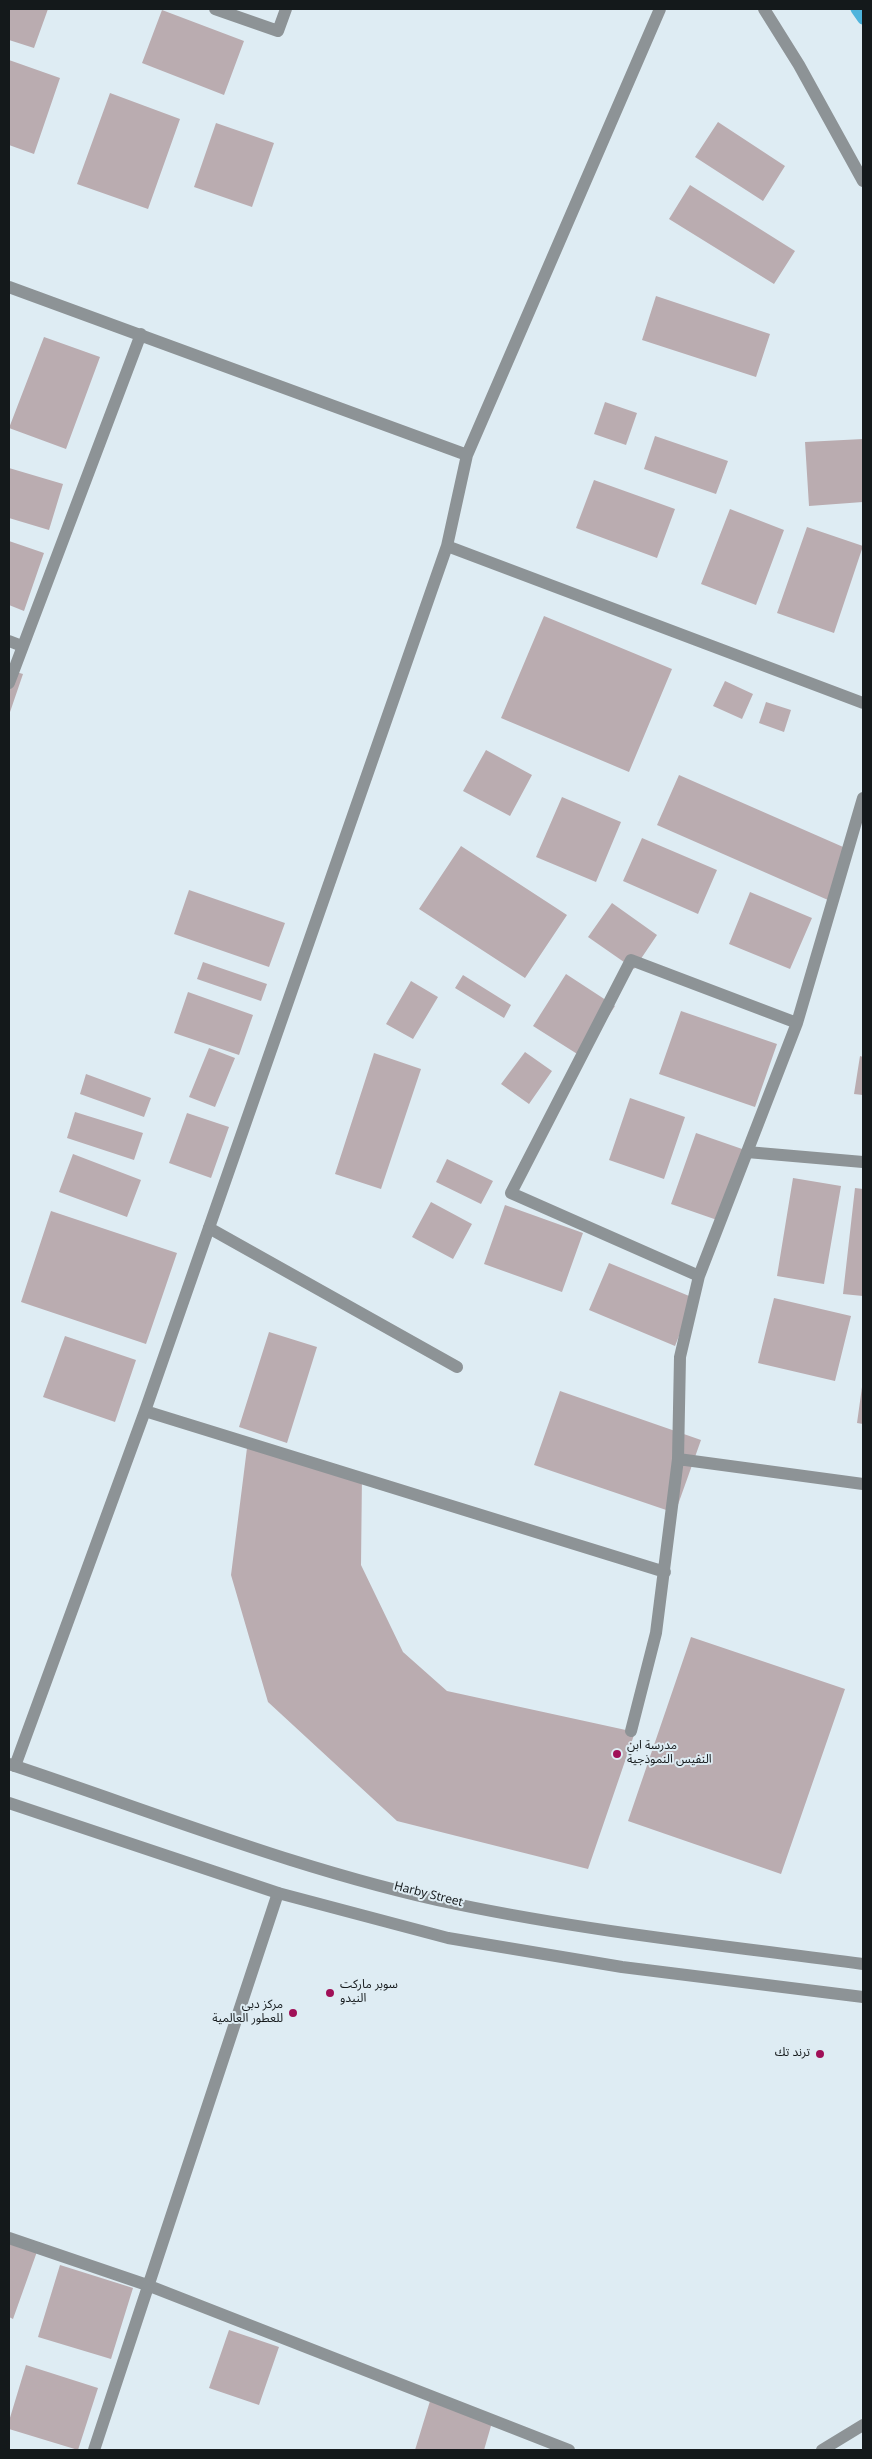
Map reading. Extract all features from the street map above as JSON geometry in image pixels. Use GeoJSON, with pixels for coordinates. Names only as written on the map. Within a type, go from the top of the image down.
{"type":"FeatureCollection","features":[{"type":"Feature","properties":{"kind":"street"},"geometry":{"type":"LineString","coordinates":[[215,9],[278,32],[286,9]]}},
{"type":"Feature","properties":{"kind":"street"},"geometry":{"type":"LineString","coordinates":[[12,1766],[145,1411],[447,546],[467,454],[660,9]]}},
{"type":"Feature","properties":{"kind":"street"},"geometry":{"type":"LineString","coordinates":[[764,9],[804,73],[863,180]]}},
{"type":"Feature","properties":{"kind":"street"},"geometry":{"type":"LineString","coordinates":[[9,287],[467,454]]}},
{"type":"Feature","properties":{"kind":"street"},"geometry":{"type":"LineString","coordinates":[[9,683],[140,334]]}},
{"type":"Feature","properties":{"kind":"street"},"geometry":{"type":"LineString","coordinates":[[447,546],[863,702]]}},
{"type":"Feature","properties":{"kind":"street"},"geometry":{"type":"LineString","coordinates":[[9,641],[22,646]]}},
{"type":"Feature","properties":{"kind":"street"},"geometry":{"type":"LineString","coordinates":[[631,1731],[656,1633],[678,1459],[680,1357],[699,1276],[797,1023],[863,798]]}},
{"type":"Feature","properties":{"kind":"street"},"geometry":{"type":"LineString","coordinates":[[699,1276],[510,1193],[631,960],[797,1023]]}},
{"type":"Feature","properties":{"kind":"street"},"geometry":{"type":"LineString","coordinates":[[747,1152],[863,1162]]}},
{"type":"Feature","properties":{"kind":"street"},"geometry":{"type":"LineString","coordinates":[[209,1228],[457,1367]]}},
{"type":"Feature","properties":{"kind":"street"},"geometry":{"type":"LineString","coordinates":[[145,1411],[665,1572]]}},
{"type":"Feature","properties":{"kind":"street"},"geometry":{"type":"LineString","coordinates":[[678,1459],[863,1484]]}},
{"type":"Feature","properties":{"kind":"street","name":"Harby Street"},"geometry":{"type":"LineString","coordinates":[[12,1766],[288,1860],[456,1904],[626,1933],[863,1964]]}},
{"type":"Feature","properties":{"kind":"street"},"geometry":{"type":"LineString","coordinates":[[9,1803],[278,1893],[448,1938],[622,1967],[863,1997]]}},
{"type":"Feature","properties":{"kind":"street"},"geometry":{"type":"LineString","coordinates":[[94,2450],[278,1893]]}},
{"type":"Feature","properties":{"kind":"street"},"geometry":{"type":"LineString","coordinates":[[9,2238],[147,2285],[567,2450]]}},
{"type":"Feature","properties":{"kind":"street"},"geometry":{"type":"LineString","coordinates":[[822,2450],[863,2425]]}},
{"type":"Feature","properties":{"kind":"building"},"geometry":{"type":"Polygon","coordinates":[[[9,9],[48,9],[34,48],[9,40],[9,9]]]}},
{"type":"Feature","properties":{"kind":"building"},"geometry":{"type":"Polygon","coordinates":[[[162,10],[244,41],[224,95],[142,63],[162,10]]]}},
{"type":"Feature","properties":{"kind":"building"},"geometry":{"type":"Polygon","coordinates":[[[9,60],[60,78],[34,154],[9,145],[9,60]]]}},
{"type":"Feature","properties":{"kind":"building"},"geometry":{"type":"Polygon","coordinates":[[[110,93],[180,119],[148,209],[77,184],[110,93]]]}},
{"type":"Feature","properties":{"kind":"building"},"geometry":{"type":"Polygon","coordinates":[[[718,122],[785,166],[763,201],[695,157],[718,122]]]}},
{"type":"Feature","properties":{"kind":"building"},"geometry":{"type":"Polygon","coordinates":[[[216,123],[274,143],[252,207],[194,187],[216,123]]]}},
{"type":"Feature","properties":{"kind":"building"},"geometry":{"type":"Polygon","coordinates":[[[690,185],[795,251],[774,284],[669,219],[690,185]]]}},
{"type":"Feature","properties":{"kind":"building"},"geometry":{"type":"Polygon","coordinates":[[[656,296],[770,334],[756,377],[642,340],[656,296]]]}},
{"type":"Feature","properties":{"kind":"building"},"geometry":{"type":"Polygon","coordinates":[[[44,337],[100,357],[66,449],[9,428],[44,337]]]}},
{"type":"Feature","properties":{"kind":"building"},"geometry":{"type":"Polygon","coordinates":[[[605,402],[637,413],[626,445],[594,434],[605,402]]]}},
{"type":"Feature","properties":{"kind":"building"},"geometry":{"type":"Polygon","coordinates":[[[655,436],[728,461],[716,494],[644,469],[655,436]]]}},
{"type":"Feature","properties":{"kind":"building"},"geometry":{"type":"Polygon","coordinates":[[[863,439],[863,502],[809,506],[805,442],[863,439]]]}},
{"type":"Feature","properties":{"kind":"building"},"geometry":{"type":"Polygon","coordinates":[[[9,468],[63,484],[49,530],[9,518],[9,468]]]}},
{"type":"Feature","properties":{"kind":"building"},"geometry":{"type":"Polygon","coordinates":[[[594,480],[675,509],[657,558],[576,528],[594,480]]]}},
{"type":"Feature","properties":{"kind":"building"},"geometry":{"type":"Polygon","coordinates":[[[730,509],[784,530],[756,605],[701,584],[730,509]]]}},
{"type":"Feature","properties":{"kind":"building"},"geometry":{"type":"Polygon","coordinates":[[[807,527],[863,546],[834,633],[777,613],[807,527]]]}},
{"type":"Feature","properties":{"kind":"building"},"geometry":{"type":"Polygon","coordinates":[[[9,541],[44,553],[24,611],[9,605],[9,541]]]}},
{"type":"Feature","properties":{"kind":"building"},"geometry":{"type":"Polygon","coordinates":[[[544,616],[672,669],[629,772],[501,718],[544,616]]]}},
{"type":"Feature","properties":{"kind":"building"},"geometry":{"type":"Polygon","coordinates":[[[9,670],[23,674],[9,715],[9,670]]]}},
{"type":"Feature","properties":{"kind":"building"},"geometry":{"type":"Polygon","coordinates":[[[725,681],[753,694],[742,719],[713,706],[725,681]]]}},
{"type":"Feature","properties":{"kind":"building"},"geometry":{"type":"Polygon","coordinates":[[[766,702],[791,710],[784,732],[759,723],[766,702]]]}},
{"type":"Feature","properties":{"kind":"building"},"geometry":{"type":"Polygon","coordinates":[[[486,750],[532,775],[510,816],[463,791],[486,750]]]}},
{"type":"Feature","properties":{"kind":"building"},"geometry":{"type":"Polygon","coordinates":[[[679,775],[850,850],[828,900],[657,825],[679,775]]]}},
{"type":"Feature","properties":{"kind":"building"},"geometry":{"type":"Polygon","coordinates":[[[562,797],[621,822],[596,882],[536,857],[562,797]]]}},
{"type":"Feature","properties":{"kind":"building"},"geometry":{"type":"Polygon","coordinates":[[[642,838],[717,870],[698,914],[623,881],[642,838]]]}},
{"type":"Feature","properties":{"kind":"building"},"geometry":{"type":"Polygon","coordinates":[[[461,846],[567,915],[525,978],[419,909],[461,846]]]}},
{"type":"Feature","properties":{"kind":"building"},"geometry":{"type":"Polygon","coordinates":[[[189,890],[285,923],[269,967],[174,934],[189,890]]]}},
{"type":"Feature","properties":{"kind":"building"},"geometry":{"type":"Polygon","coordinates":[[[750,892],[812,918],[790,969],[729,944],[750,892]]]}},
{"type":"Feature","properties":{"kind":"building"},"geometry":{"type":"Polygon","coordinates":[[[612,903],[657,935],[634,969],[588,937],[612,903]]]}},
{"type":"Feature","properties":{"kind":"building"},"geometry":{"type":"Polygon","coordinates":[[[203,962],[267,984],[261,1001],[197,979],[203,962]]]}},
{"type":"Feature","properties":{"kind":"building"},"geometry":{"type":"Polygon","coordinates":[[[566,974],[615,1006],[582,1057],[533,1026],[566,974]]]}},
{"type":"Feature","properties":{"kind":"building"},"geometry":{"type":"Polygon","coordinates":[[[463,975],[511,1005],[504,1018],[455,988],[463,975]]]}},
{"type":"Feature","properties":{"kind":"building"},"geometry":{"type":"Polygon","coordinates":[[[411,981],[438,997],[413,1039],[386,1024],[411,981]]]}},
{"type":"Feature","properties":{"kind":"building"},"geometry":{"type":"Polygon","coordinates":[[[188,992],[253,1015],[239,1055],[174,1033],[188,992]]]}},
{"type":"Feature","properties":{"kind":"building"},"geometry":{"type":"Polygon","coordinates":[[[681,1011],[777,1044],[755,1107],[659,1074],[681,1011]]]}},
{"type":"Feature","properties":{"kind":"building"},"geometry":{"type":"Polygon","coordinates":[[[209,1048],[235,1058],[215,1107],[189,1097],[209,1048]]]}},
{"type":"Feature","properties":{"kind":"building"},"geometry":{"type":"Polygon","coordinates":[[[525,1052],[552,1071],[529,1104],[501,1084],[525,1052]]]}},
{"type":"Feature","properties":{"kind":"building"},"geometry":{"type":"Polygon","coordinates":[[[374,1053],[421,1069],[381,1189],[335,1174],[374,1053]]]}},
{"type":"Feature","properties":{"kind":"building"},"geometry":{"type":"Polygon","coordinates":[[[860,1056],[863,1057],[863,1095],[854,1094],[860,1056]]]}},
{"type":"Feature","properties":{"kind":"building"},"geometry":{"type":"Polygon","coordinates":[[[86,1074],[151,1098],[144,1117],[80,1094],[86,1074]]]}},
{"type":"Feature","properties":{"kind":"building"},"geometry":{"type":"Polygon","coordinates":[[[630,1098],[685,1117],[664,1179],[609,1160],[630,1098]]]}},
{"type":"Feature","properties":{"kind":"building"},"geometry":{"type":"Polygon","coordinates":[[[75,1112],[143,1133],[134,1160],[67,1138],[75,1112]]]}},
{"type":"Feature","properties":{"kind":"building"},"geometry":{"type":"Polygon","coordinates":[[[187,1113],[229,1127],[211,1178],[169,1163],[187,1113]]]}},
{"type":"Feature","properties":{"kind":"building"},"geometry":{"type":"Polygon","coordinates":[[[696,1133],[745,1150],[720,1221],[671,1204],[696,1133]]]}},
{"type":"Feature","properties":{"kind":"building"},"geometry":{"type":"Polygon","coordinates":[[[73,1154],[141,1180],[127,1217],[59,1192],[73,1154]]]}},
{"type":"Feature","properties":{"kind":"building"},"geometry":{"type":"Polygon","coordinates":[[[447,1159],[493,1181],[481,1204],[436,1182],[447,1159]]]}},
{"type":"Feature","properties":{"kind":"building"},"geometry":{"type":"Polygon","coordinates":[[[793,1178],[841,1186],[824,1284],[777,1276],[793,1178]]]}},
{"type":"Feature","properties":{"kind":"building"},"geometry":{"type":"Polygon","coordinates":[[[855,1188],[863,1189],[863,1296],[843,1294],[855,1188]]]}},
{"type":"Feature","properties":{"kind":"building"},"geometry":{"type":"Polygon","coordinates":[[[431,1202],[472,1224],[453,1259],[412,1237],[431,1202]]]}},
{"type":"Feature","properties":{"kind":"building"},"geometry":{"type":"Polygon","coordinates":[[[505,1205],[583,1233],[562,1292],[484,1264],[505,1205]]]}},
{"type":"Feature","properties":{"kind":"building"},"geometry":{"type":"Polygon","coordinates":[[[51,1211],[177,1253],[146,1344],[21,1302],[51,1211]]]}},
{"type":"Feature","properties":{"kind":"building"},"geometry":{"type":"Polygon","coordinates":[[[609,1263],[694,1298],[675,1346],[589,1310],[609,1263]]]}},
{"type":"Feature","properties":{"kind":"building"},"geometry":{"type":"Polygon","coordinates":[[[774,1298],[851,1316],[835,1381],[758,1363],[774,1298]]]}},
{"type":"Feature","properties":{"kind":"building"},"geometry":{"type":"Polygon","coordinates":[[[269,1332],[317,1347],[287,1443],[239,1427],[269,1332]]]}},
{"type":"Feature","properties":{"kind":"building"},"geometry":{"type":"Polygon","coordinates":[[[65,1336],[136,1360],[115,1422],[43,1397],[65,1336]]]}},
{"type":"Feature","properties":{"kind":"building"},"geometry":{"type":"Polygon","coordinates":[[[863,1387],[863,1424],[857,1423],[863,1387]]]}},
{"type":"Feature","properties":{"kind":"building"},"geometry":{"type":"Polygon","coordinates":[[[560,1391],[701,1440],[675,1513],[534,1465],[560,1391]]]}},
{"type":"Feature","properties":{"kind":"building"},"geometry":{"type":"Polygon","coordinates":[[[247,1448],[362,1474],[361,1565],[403,1652],[447,1691],[635,1732],[588,1869],[397,1821],[268,1702],[231,1575],[247,1448]]]}},
{"type":"Feature","properties":{"kind":"building"},"geometry":{"type":"Polygon","coordinates":[[[691,1637],[845,1689],[781,1874],[628,1821],[691,1637]]]}},
{"type":"Feature","properties":{"kind":"building"},"geometry":{"type":"Polygon","coordinates":[[[9,2235],[39,2246],[13,2319],[9,2317],[9,2235]]]}},
{"type":"Feature","properties":{"kind":"building"},"geometry":{"type":"Polygon","coordinates":[[[60,2265],[133,2288],[111,2359],[38,2337],[60,2265]]]}},
{"type":"Feature","properties":{"kind":"building"},"geometry":{"type":"Polygon","coordinates":[[[229,2330],[279,2347],[259,2405],[209,2388],[229,2330]]]}},
{"type":"Feature","properties":{"kind":"building"},"geometry":{"type":"Polygon","coordinates":[[[26,2365],[98,2388],[78,2450],[9,2429],[9,2421],[26,2365]]]}},
{"type":"Feature","properties":{"kind":"building"},"geometry":{"type":"Polygon","coordinates":[[[430,2401],[493,2419],[484,2450],[415,2450],[430,2401]]]}},
{"type":"Feature","properties":{"kind":"waterway"},"geometry":{"type":"LineString","coordinates":[[856,9],[863,19]]}},
{"type":"Feature","properties":{"kind":"place","name":"مدرسة ابن النفيس النموذجية"},"geometry":{"type":"Point","coordinates":[617,1754]}},
{"type":"Feature","properties":{"kind":"place","name":"سوبر ماركت النيدو"},"geometry":{"type":"Point","coordinates":[330,1993]}},
{"type":"Feature","properties":{"kind":"place","name":"مركز دبي للعطور العالمية"},"geometry":{"type":"Point","coordinates":[293,2013]}},
{"type":"Feature","properties":{"kind":"place","name":"ترند تك"},"geometry":{"type":"Point","coordinates":[820,2054]}}]}
